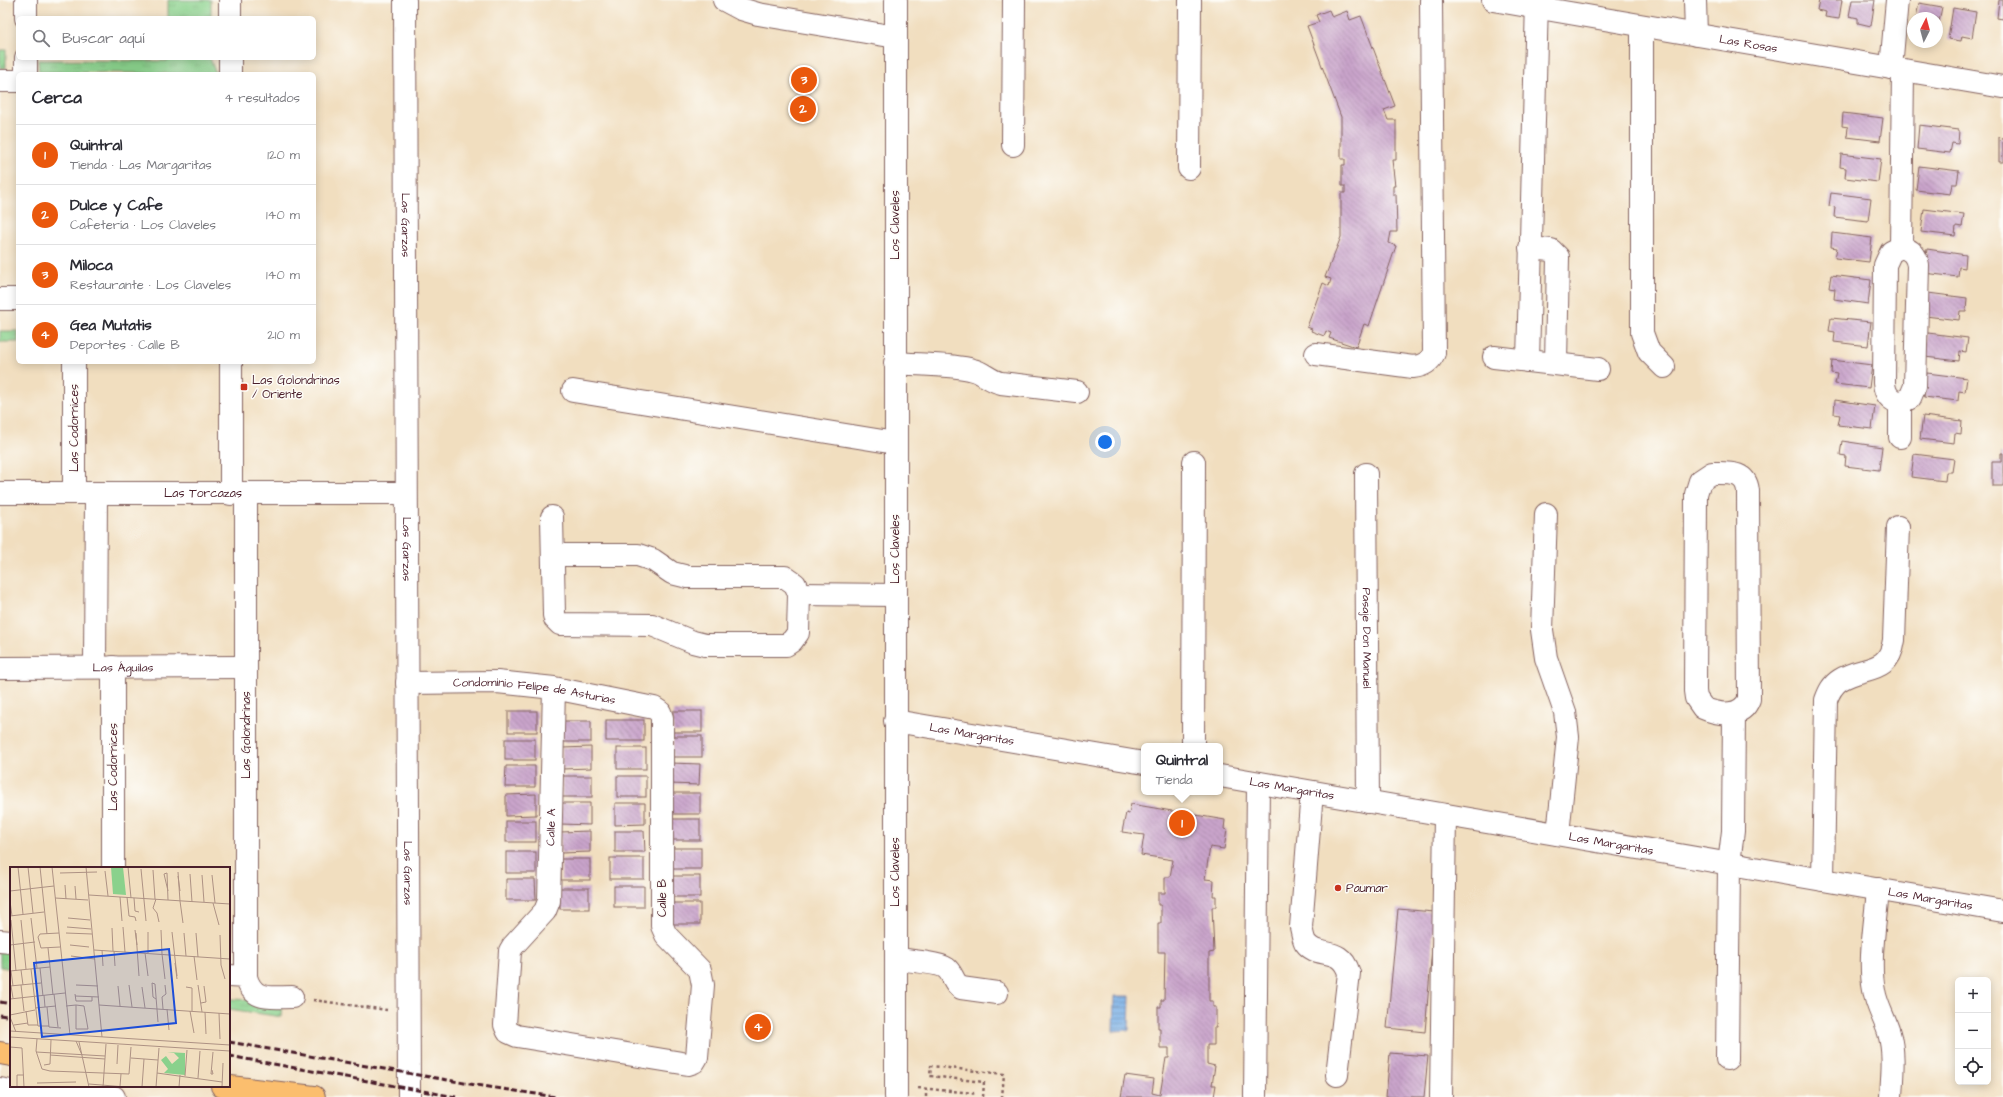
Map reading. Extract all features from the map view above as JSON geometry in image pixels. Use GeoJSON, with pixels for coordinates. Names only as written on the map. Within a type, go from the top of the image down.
{"type":"FeatureCollection","features":[{"type":"Feature","properties":{"kind":"highway"},"geometry":{"type":"LineString","coordinates":[[0,1053],[10,1055]]}},
{"type":"Feature","properties":{"kind":"highway"},"geometry":{"type":"LineString","coordinates":[[230,1087],[314,1097]]}},
{"type":"Feature","properties":{"kind":"street"},"geometry":{"type":"LineString","coordinates":[[26,0],[26,16]]}},
{"type":"Feature","properties":{"kind":"street"},"geometry":{"type":"LineString","coordinates":[[230,0],[230,16]]}},
{"type":"Feature","properties":{"kind":"street","name":"Las Garzas"},"geometry":{"type":"LineString","coordinates":[[405,0],[409,1097]]}},
{"type":"Feature","properties":{"kind":"street"},"geometry":{"type":"LineString","coordinates":[[724,0],[741,9],[758,14],[896,37]]}},
{"type":"Feature","properties":{"kind":"street","name":"Los Claveles"},"geometry":{"type":"LineString","coordinates":[[896,0],[896,959],[904,1092]]}},
{"type":"Feature","properties":{"kind":"street"},"geometry":{"type":"LineString","coordinates":[[1013,145],[1014,0]]}},
{"type":"Feature","properties":{"kind":"street"},"geometry":{"type":"LineString","coordinates":[[1189,168],[1190,0]]}},
{"type":"Feature","properties":{"kind":"street"},"geometry":{"type":"LineString","coordinates":[[1316,354],[1419,366],[1428,362],[1434,353],[1431,0]]}},
{"type":"Feature","properties":{"kind":"street","name":"Las Rosas"},"geometry":{"type":"LineString","coordinates":[[1493,0],[1537,4],[1642,26],[2003,87]]}},
{"type":"Feature","properties":{"kind":"street"},"geometry":{"type":"LineString","coordinates":[[1695,0],[1696,35]]}},
{"type":"Feature","properties":{"kind":"street"},"geometry":{"type":"LineString","coordinates":[[1897,0],[1901,247]]}},
{"type":"Feature","properties":{"kind":"street"},"geometry":{"type":"LineString","coordinates":[[1528,361],[1537,4]]}},
{"type":"Feature","properties":{"kind":"street"},"geometry":{"type":"LineString","coordinates":[[1642,26],[1642,333],[1649,352],[1664,367]]}},
{"type":"Feature","properties":{"kind":"street"},"geometry":{"type":"LineString","coordinates":[[26,60],[26,72]]}},
{"type":"Feature","properties":{"kind":"street"},"geometry":{"type":"LineString","coordinates":[[230,60],[230,72]]}},
{"type":"Feature","properties":{"kind":"street"},"geometry":{"type":"LineString","coordinates":[[0,81],[16,81]]}},
{"type":"Feature","properties":{"kind":"street"},"geometry":{"type":"LineString","coordinates":[[1901,247],[1908,249],[1913,253],[1918,266],[1915,386],[1910,398],[1900,403],[1889,398],[1885,391],[1884,375],[1885,265],[1891,252],[1901,247]]}},
{"type":"Feature","properties":{"kind":"street"},"geometry":{"type":"LineString","coordinates":[[1530,248],[1551,250],[1558,257],[1556,364]]}},
{"type":"Feature","properties":{"kind":"street"},"geometry":{"type":"LineString","coordinates":[[0,299],[16,299]]}},
{"type":"Feature","properties":{"kind":"street"},"geometry":{"type":"LineString","coordinates":[[1494,357],[1598,369]]}},
{"type":"Feature","properties":{"kind":"street"},"geometry":{"type":"LineString","coordinates":[[895,363],[973,370],[1001,383],[1077,392]]}},
{"type":"Feature","properties":{"kind":"street","name":"Las Codornices"},"geometry":{"type":"LineString","coordinates":[[74,364],[74,493]]}},
{"type":"Feature","properties":{"kind":"street","name":"Las Golondrinas"},"geometry":{"type":"LineString","coordinates":[[231,364],[239,494],[246,667],[238,976]]}},
{"type":"Feature","properties":{"kind":"street"},"geometry":{"type":"LineString","coordinates":[[573,391],[896,443]]}},
{"type":"Feature","properties":{"kind":"street"},"geometry":{"type":"LineString","coordinates":[[1900,403],[1900,437]]}},
{"type":"Feature","properties":{"kind":"street"},"geometry":{"type":"LineString","coordinates":[[1193,743],[1194,462]]}},
{"type":"Feature","properties":{"kind":"street"},"geometry":{"type":"LineString","coordinates":[[1712,473],[1738,474],[1744,478],[1748,491],[1749,699],[1744,709],[1734,714],[1703,708],[1696,698],[1695,691],[1696,494],[1700,481],[1712,473]]}},
{"type":"Feature","properties":{"kind":"street","name":"Pasaje Don Manuel"},"geometry":{"type":"LineString","coordinates":[[1366,474],[1368,802]]}},
{"type":"Feature","properties":{"kind":"street","name":"Las Torcazas"},"geometry":{"type":"LineString","coordinates":[[0,493],[406,493]]}},
{"type":"Feature","properties":{"kind":"street","name":"Las Codornices"},"geometry":{"type":"LineString","coordinates":[[96,493],[113,867]]}},
{"type":"Feature","properties":{"kind":"street"},"geometry":{"type":"LineString","coordinates":[[1546,514],[1543,638],[1546,658],[1565,712],[1568,737],[1558,834]]}},
{"type":"Feature","properties":{"kind":"street"},"geometry":{"type":"LineString","coordinates":[[552,517],[554,614],[555,619],[560,624],[652,625],[693,642],[705,645],[786,645],[792,641],[798,633],[799,594],[795,584],[785,577],[688,577],[672,573],[653,560],[638,555],[553,555]]}},
{"type":"Feature","properties":{"kind":"street"},"geometry":{"type":"LineString","coordinates":[[1824,880],[1826,700],[1830,691],[1840,680],[1876,668],[1891,653],[1894,640],[1898,527]]}},
{"type":"Feature","properties":{"kind":"street"},"geometry":{"type":"LineString","coordinates":[[799,594],[895,595]]}},
{"type":"Feature","properties":{"kind":"street","name":"Las Águilas"},"geometry":{"type":"LineString","coordinates":[[0,668],[104,666],[246,667]]}},
{"type":"Feature","properties":{"kind":"street","name":"Condominio Felipe de Asturias"},"geometry":{"type":"LineString","coordinates":[[407,683],[497,682],[554,688],[654,708],[660,712]]}},
{"type":"Feature","properties":{"kind":"street","name":"Calle A"},"geometry":{"type":"LineString","coordinates":[[554,688],[549,901],[545,911],[510,951],[506,1025],[508,1032],[517,1036],[688,1064]]}},
{"type":"Feature","properties":{"kind":"street","name":"Calle B"},"geometry":{"type":"LineString","coordinates":[[660,712],[662,718],[662,926],[666,935],[700,970],[704,985],[696,1057],[694,1062],[688,1064]]}},
{"type":"Feature","properties":{"kind":"street"},"geometry":{"type":"LineString","coordinates":[[1727,1059],[1729,864],[1733,831],[1734,714]]}},
{"type":"Feature","properties":{"kind":"street","name":"Las Margaritas"},"geometry":{"type":"LineString","coordinates":[[895,721],[1141,762]]}},
{"type":"Feature","properties":{"kind":"street","name":"Las Margaritas"},"geometry":{"type":"LineString","coordinates":[[1223,777],[2003,911]]}},
{"type":"Feature","properties":{"kind":"street"},"geometry":{"type":"LineString","coordinates":[[1255,1097],[1258,783]]}},
{"type":"Feature","properties":{"kind":"street"},"geometry":{"type":"LineString","coordinates":[[1312,792],[1301,926],[1305,942],[1316,950],[1336,955],[1346,962],[1349,974],[1337,1075]]}},
{"type":"Feature","properties":{"kind":"street"},"geometry":{"type":"LineString","coordinates":[[1441,1097],[1445,815]]}},
{"type":"Feature","properties":{"kind":"street"},"geometry":{"type":"LineString","coordinates":[[1878,889],[1872,979],[1876,1000],[1885,1022],[1892,1046],[1893,1066],[1891,1097]]}},
{"type":"Feature","properties":{"kind":"street"},"geometry":{"type":"LineString","coordinates":[[0,941],[10,942]]}},
{"type":"Feature","properties":{"kind":"street"},"geometry":{"type":"LineString","coordinates":[[896,959],[942,966],[949,971],[956,985],[961,988],[997,993]]}},
{"type":"Feature","properties":{"kind":"street"},"geometry":{"type":"LineString","coordinates":[[238,976],[258,995],[292,998]]}},
{"type":"Feature","properties":{"kind":"street"},"geometry":{"type":"LineString","coordinates":[[0,1077],[10,1079]]}},
{"type":"Feature","properties":{"kind":"street"},"geometry":{"type":"LineString","coordinates":[[55,1087],[114,1097]]}},
{"type":"Feature","properties":{"kind":"street"},"geometry":{"type":"LineString","coordinates":[[0,1089],[44,1097]]}},
{"type":"Feature","properties":{"kind":"path"},"geometry":{"type":"LineString","coordinates":[[292,998],[386,1009]]}},
{"type":"Feature","properties":{"kind":"path"},"geometry":{"type":"LineString","coordinates":[[983,1097],[984,1082],[930,1076],[931,1066],[1004,1074],[1002,1097]]}},
{"type":"Feature","properties":{"kind":"path"},"geometry":{"type":"LineString","coordinates":[[904,1092],[926,1089],[973,1095]]}},
{"type":"Feature","properties":{"kind":"path"},"geometry":{"type":"LineString","coordinates":[[926,1089],[926,1097]]}},
{"type":"Feature","properties":{"kind":"green space"},"geometry":{"type":"Polygon","coordinates":[[[168,0],[211,0],[211,16],[168,16],[168,0]]]}},
{"type":"Feature","properties":{"kind":"green space"},"geometry":{"type":"Polygon","coordinates":[[[0,50],[6,50],[6,68],[0,68],[0,50]]]}},
{"type":"Feature","properties":{"kind":"green space"},"geometry":{"type":"Polygon","coordinates":[[[38,60],[211,60],[215,72],[39,72],[38,60]]]}},
{"type":"Feature","properties":{"kind":"green space"},"geometry":{"type":"Polygon","coordinates":[[[0,331],[16,331],[16,342],[0,342],[0,331]]]}},
{"type":"Feature","properties":{"kind":"green space"},"geometry":{"type":"Polygon","coordinates":[[[0,936],[10,937],[10,969],[0,967],[0,936]]]}},
{"type":"Feature","properties":{"kind":"green space"},"geometry":{"type":"Polygon","coordinates":[[[230,999],[283,1001],[282,1017],[230,1009],[230,999]]]}},
{"type":"Feature","properties":{"kind":"water"},"geometry":{"type":"Polygon","coordinates":[[[1114,996],[1130,996],[1129,1030],[1113,1031],[1114,996]]]}},
{"type":"Feature","properties":{"kind":"building"},"geometry":{"type":"Polygon","coordinates":[[[1819,0],[1842,0],[1839,19],[1825,17],[1826,12],[1817,10],[1819,0]]]}},
{"type":"Feature","properties":{"kind":"building"},"geometry":{"type":"Polygon","coordinates":[[[1852,0],[1875,0],[1871,26],[1858,23],[1858,18],[1849,16],[1852,0]]]}},
{"type":"Feature","properties":{"kind":"building"},"geometry":{"type":"Polygon","coordinates":[[[1999,0],[2003,0],[2003,19],[1997,18],[1999,0]]]}},
{"type":"Feature","properties":{"kind":"building"},"geometry":{"type":"Polygon","coordinates":[[[1919,3],[1942,7],[1941,12],[1917,12],[1919,3]]]}},
{"type":"Feature","properties":{"kind":"building"},"geometry":{"type":"Polygon","coordinates":[[[1953,8],[1976,12],[1972,38],[1962,36],[1961,41],[1948,39],[1953,8]]]}},
{"type":"Feature","properties":{"kind":"building"},"geometry":{"type":"Polygon","coordinates":[[[1329,10],[1332,17],[1347,11],[1350,20],[1361,16],[1395,106],[1384,110],[1388,120],[1396,120],[1396,160],[1392,160],[1395,186],[1393,186],[1393,194],[1396,194],[1397,232],[1391,232],[1389,243],[1396,246],[1369,326],[1364,324],[1356,347],[1329,338],[1331,333],[1326,331],[1324,336],[1311,331],[1312,329],[1307,327],[1323,283],[1329,286],[1331,279],[1325,277],[1341,237],[1341,193],[1345,193],[1345,186],[1342,186],[1342,165],[1345,165],[1345,159],[1341,159],[1341,117],[1307,26],[1319,22],[1316,15],[1329,10]]]}},
{"type":"Feature","properties":{"kind":"building"},"geometry":{"type":"Polygon","coordinates":[[[1843,113],[1883,118],[1880,141],[1847,137],[1848,127],[1842,126],[1843,113]]]}},
{"type":"Feature","properties":{"kind":"building"},"geometry":{"type":"Polygon","coordinates":[[[1919,125],[1959,130],[1958,144],[1952,143],[1950,153],[1917,149],[1919,125]]]}},
{"type":"Feature","properties":{"kind":"building"},"geometry":{"type":"Polygon","coordinates":[[[1999,137],[2003,138],[2003,162],[1999,162],[1999,137]]]}},
{"type":"Feature","properties":{"kind":"building"},"geometry":{"type":"Polygon","coordinates":[[[1841,154],[1881,159],[1878,182],[1845,178],[1846,168],[1840,167],[1841,154]]]}},
{"type":"Feature","properties":{"kind":"building"},"geometry":{"type":"Polygon","coordinates":[[[1919,166],[1959,171],[1957,184],[1952,184],[1950,194],[1916,190],[1919,166]]]}},
{"type":"Feature","properties":{"kind":"building"},"geometry":{"type":"Polygon","coordinates":[[[1831,193],[1871,198],[1868,221],[1834,217],[1835,207],[1829,206],[1831,193]]]}},
{"type":"Feature","properties":{"kind":"building"},"geometry":{"type":"Polygon","coordinates":[[[1924,209],[1964,214],[1962,227],[1956,226],[1955,236],[1921,232],[1924,209]]]}},
{"type":"Feature","properties":{"kind":"building"},"geometry":{"type":"Polygon","coordinates":[[[1832,233],[1872,238],[1869,262],[1835,258],[1837,248],[1831,247],[1832,233]]]}},
{"type":"Feature","properties":{"kind":"building"},"geometry":{"type":"Polygon","coordinates":[[[1927,249],[1966,255],[1965,268],[1959,267],[1958,277],[1924,273],[1927,249]]]}},
{"type":"Feature","properties":{"kind":"building"},"geometry":{"type":"Polygon","coordinates":[[[1831,275],[1871,280],[1868,304],[1834,299],[1835,289],[1829,288],[1831,275]]]}},
{"type":"Feature","properties":{"kind":"building"},"geometry":{"type":"Polygon","coordinates":[[[1928,293],[1967,298],[1966,311],[1960,311],[1959,320],[1925,316],[1928,293]]]}},
{"type":"Feature","properties":{"kind":"building"},"geometry":{"type":"Polygon","coordinates":[[[1831,318],[1871,322],[1868,346],[1834,342],[1835,332],[1829,331],[1831,318]]]}},
{"type":"Feature","properties":{"kind":"building"},"geometry":{"type":"Polygon","coordinates":[[[1928,333],[1968,338],[1966,352],[1960,351],[1959,361],[1925,357],[1928,333]]]}},
{"type":"Feature","properties":{"kind":"building"},"geometry":{"type":"Polygon","coordinates":[[[1832,360],[1872,365],[1869,388],[1835,384],[1837,374],[1831,373],[1832,360]]]}},
{"type":"Feature","properties":{"kind":"building"},"geometry":{"type":"Polygon","coordinates":[[[1927,373],[1967,378],[1965,392],[1959,391],[1958,401],[1924,397],[1927,373]]]}},
{"type":"Feature","properties":{"kind":"building"},"geometry":{"type":"Polygon","coordinates":[[[1835,400],[1875,406],[1872,429],[1838,425],[1840,415],[1834,414],[1835,400]]]}},
{"type":"Feature","properties":{"kind":"building"},"geometry":{"type":"Polygon","coordinates":[[[1923,416],[1962,421],[1961,434],[1955,433],[1954,443],[1920,439],[1923,416]]]}},
{"type":"Feature","properties":{"kind":"building"},"geometry":{"type":"Polygon","coordinates":[[[1842,441],[1882,447],[1879,470],[1845,466],[1846,456],[1840,455],[1842,441]]]}},
{"type":"Feature","properties":{"kind":"building"},"geometry":{"type":"Polygon","coordinates":[[[2001,453],[2003,453],[2003,486],[1992,486],[1992,462],[2001,462],[2001,453]]]}},
{"type":"Feature","properties":{"kind":"building"},"geometry":{"type":"Polygon","coordinates":[[[1914,454],[1954,459],[1952,472],[1946,472],[1945,481],[1911,477],[1914,454]]]}},
{"type":"Feature","properties":{"kind":"building"},"geometry":{"type":"Polygon","coordinates":[[[508,711],[537,711],[537,732],[508,732],[508,711]]]}},
{"type":"Feature","properties":{"kind":"building"},"geometry":{"type":"Polygon","coordinates":[[[673,711],[702,711],[702,732],[673,732],[673,711]]]}},
{"type":"Feature","properties":{"kind":"building"},"geometry":{"type":"Polygon","coordinates":[[[606,720],[644,720],[644,741],[606,741],[606,720]]]}},
{"type":"Feature","properties":{"kind":"building"},"geometry":{"type":"Polygon","coordinates":[[[561,721],[591,721],[591,742],[562,742],[561,721]]]}},
{"type":"Feature","properties":{"kind":"building"},"geometry":{"type":"Polygon","coordinates":[[[673,736],[702,736],[702,757],[673,757],[673,736]]]}},
{"type":"Feature","properties":{"kind":"building"},"geometry":{"type":"Polygon","coordinates":[[[505,739],[535,739],[535,760],[505,760],[505,739]]]}},
{"type":"Feature","properties":{"kind":"building"},"geometry":{"type":"Polygon","coordinates":[[[591,747],[591,768],[562,769],[562,748],[591,747]]]}},
{"type":"Feature","properties":{"kind":"building"},"geometry":{"type":"Polygon","coordinates":[[[617,748],[646,748],[646,769],[617,769],[617,748]]]}},
{"type":"Feature","properties":{"kind":"building"},"geometry":{"type":"Polygon","coordinates":[[[670,763],[700,764],[699,785],[670,784],[670,763]]]}},
{"type":"Feature","properties":{"kind":"building"},"geometry":{"type":"Polygon","coordinates":[[[506,766],[535,766],[535,787],[505,787],[506,766]]]}},
{"type":"Feature","properties":{"kind":"building"},"geometry":{"type":"Polygon","coordinates":[[[562,776],[592,776],[592,797],[562,797],[562,776]]]}},
{"type":"Feature","properties":{"kind":"building"},"geometry":{"type":"Polygon","coordinates":[[[617,776],[646,776],[646,797],[617,797],[617,776]]]}},
{"type":"Feature","properties":{"kind":"building"},"geometry":{"type":"Polygon","coordinates":[[[671,793],[700,793],[700,814],[671,814],[671,793]]]}},
{"type":"Feature","properties":{"kind":"building"},"geometry":{"type":"Polygon","coordinates":[[[536,794],[536,815],[506,816],[506,795],[536,794]]]}},
{"type":"Feature","properties":{"kind":"building"},"geometry":{"type":"Polygon","coordinates":[[[561,803],[590,803],[590,825],[561,824],[561,803]]]}},
{"type":"Feature","properties":{"kind":"building"},"geometry":{"type":"Polygon","coordinates":[[[615,803],[645,803],[645,824],[615,825],[615,803]]]}},
{"type":"Feature","properties":{"kind":"building"},"geometry":{"type":"Polygon","coordinates":[[[1131,804],[1225,820],[1224,829],[1227,830],[1224,849],[1210,847],[1205,879],[1214,880],[1213,896],[1216,896],[1216,907],[1212,907],[1214,952],[1209,953],[1209,1001],[1213,1001],[1213,1007],[1216,1007],[1216,1027],[1214,1027],[1214,1045],[1207,1045],[1207,1064],[1215,1066],[1212,1085],[1216,1085],[1214,1097],[1121,1097],[1125,1075],[1154,1079],[1152,1093],[1160,1095],[1166,1058],[1169,1058],[1169,1048],[1160,1048],[1160,1028],[1158,1028],[1158,1007],[1161,1007],[1161,1000],[1164,1000],[1165,952],[1158,952],[1158,923],[1161,923],[1161,905],[1158,905],[1158,893],[1165,893],[1165,877],[1170,877],[1173,860],[1141,855],[1144,835],[1122,832],[1126,813],[1129,814],[1131,804]]]}},
{"type":"Feature","properties":{"kind":"building"},"geometry":{"type":"Polygon","coordinates":[[[671,819],[700,819],[700,840],[671,840],[671,819]]]}},
{"type":"Feature","properties":{"kind":"building"},"geometry":{"type":"Polygon","coordinates":[[[506,821],[536,821],[536,842],[506,842],[506,821]]]}},
{"type":"Feature","properties":{"kind":"building"},"geometry":{"type":"Polygon","coordinates":[[[590,831],[590,852],[561,853],[560,832],[590,831]]]}},
{"type":"Feature","properties":{"kind":"building"},"geometry":{"type":"Polygon","coordinates":[[[615,831],[644,831],[645,852],[615,852],[615,831]]]}},
{"type":"Feature","properties":{"kind":"building"},"geometry":{"type":"Polygon","coordinates":[[[671,848],[701,848],[701,869],[671,869],[671,848]]]}},
{"type":"Feature","properties":{"kind":"building"},"geometry":{"type":"Polygon","coordinates":[[[506,852],[536,852],[536,873],[506,873],[506,852]]]}},
{"type":"Feature","properties":{"kind":"building"},"geometry":{"type":"Polygon","coordinates":[[[610,858],[644,858],[644,879],[610,879],[610,858]]]}},
{"type":"Feature","properties":{"kind":"building"},"geometry":{"type":"Polygon","coordinates":[[[561,859],[590,859],[590,880],[561,880],[561,859]]]}},
{"type":"Feature","properties":{"kind":"building"},"geometry":{"type":"Polygon","coordinates":[[[671,876],[700,876],[700,897],[671,897],[671,876]]]}},
{"type":"Feature","properties":{"kind":"building"},"geometry":{"type":"Polygon","coordinates":[[[506,879],[535,879],[536,900],[506,900],[506,879]]]}},
{"type":"Feature","properties":{"kind":"building"},"geometry":{"type":"Polygon","coordinates":[[[614,886],[644,886],[644,907],[614,907],[614,886]]]}},
{"type":"Feature","properties":{"kind":"building"},"geometry":{"type":"Polygon","coordinates":[[[560,888],[589,888],[589,909],[560,909],[560,888]]]}},
{"type":"Feature","properties":{"kind":"building"},"geometry":{"type":"Polygon","coordinates":[[[671,903],[700,903],[700,924],[671,924],[671,903]]]}},
{"type":"Feature","properties":{"kind":"building"},"geometry":{"type":"Polygon","coordinates":[[[1398,909],[1435,912],[1425,1032],[1387,1028],[1398,909]]]}},
{"type":"Feature","properties":{"kind":"building"},"geometry":{"type":"Polygon","coordinates":[[[1390,1053],[1428,1056],[1424,1097],[1386,1097],[1390,1053]]]}},
{"type":"Feature","properties":{"kind":"railway"},"geometry":{"type":"LineString","coordinates":[[0,1002],[10,1004]]}},
{"type":"Feature","properties":{"kind":"railway"},"geometry":{"type":"LineString","coordinates":[[0,1015],[10,1017]]}},
{"type":"Feature","properties":{"kind":"railway"},"geometry":{"type":"LineString","coordinates":[[230,1042],[476,1085],[556,1097]]}},
{"type":"Feature","properties":{"kind":"railway"},"geometry":{"type":"LineString","coordinates":[[230,1056],[456,1097]]}},
{"type":"Feature","properties":{"kind":"place","name":"Miloca"},"geometry":{"type":"Point","coordinates":[804,80]}},
{"type":"Feature","properties":{"kind":"place","name":"Dulce y Cafe"},"geometry":{"type":"Point","coordinates":[803,109]}},
{"type":"Feature","properties":{"kind":"place","name":"Las Golondrinas / Oriente"},"geometry":{"type":"Point","coordinates":[244,387]}},
{"type":"Feature","properties":{"kind":"place","name":"Quintral"},"geometry":{"type":"Point","coordinates":[1182,823]}},
{"type":"Feature","properties":{"kind":"place","name":"Paumar"},"geometry":{"type":"Point","coordinates":[1338,888]}},
{"type":"Feature","properties":{"kind":"place","name":"Gea Mutatis"},"geometry":{"type":"Point","coordinates":[758,1027]}}]}
